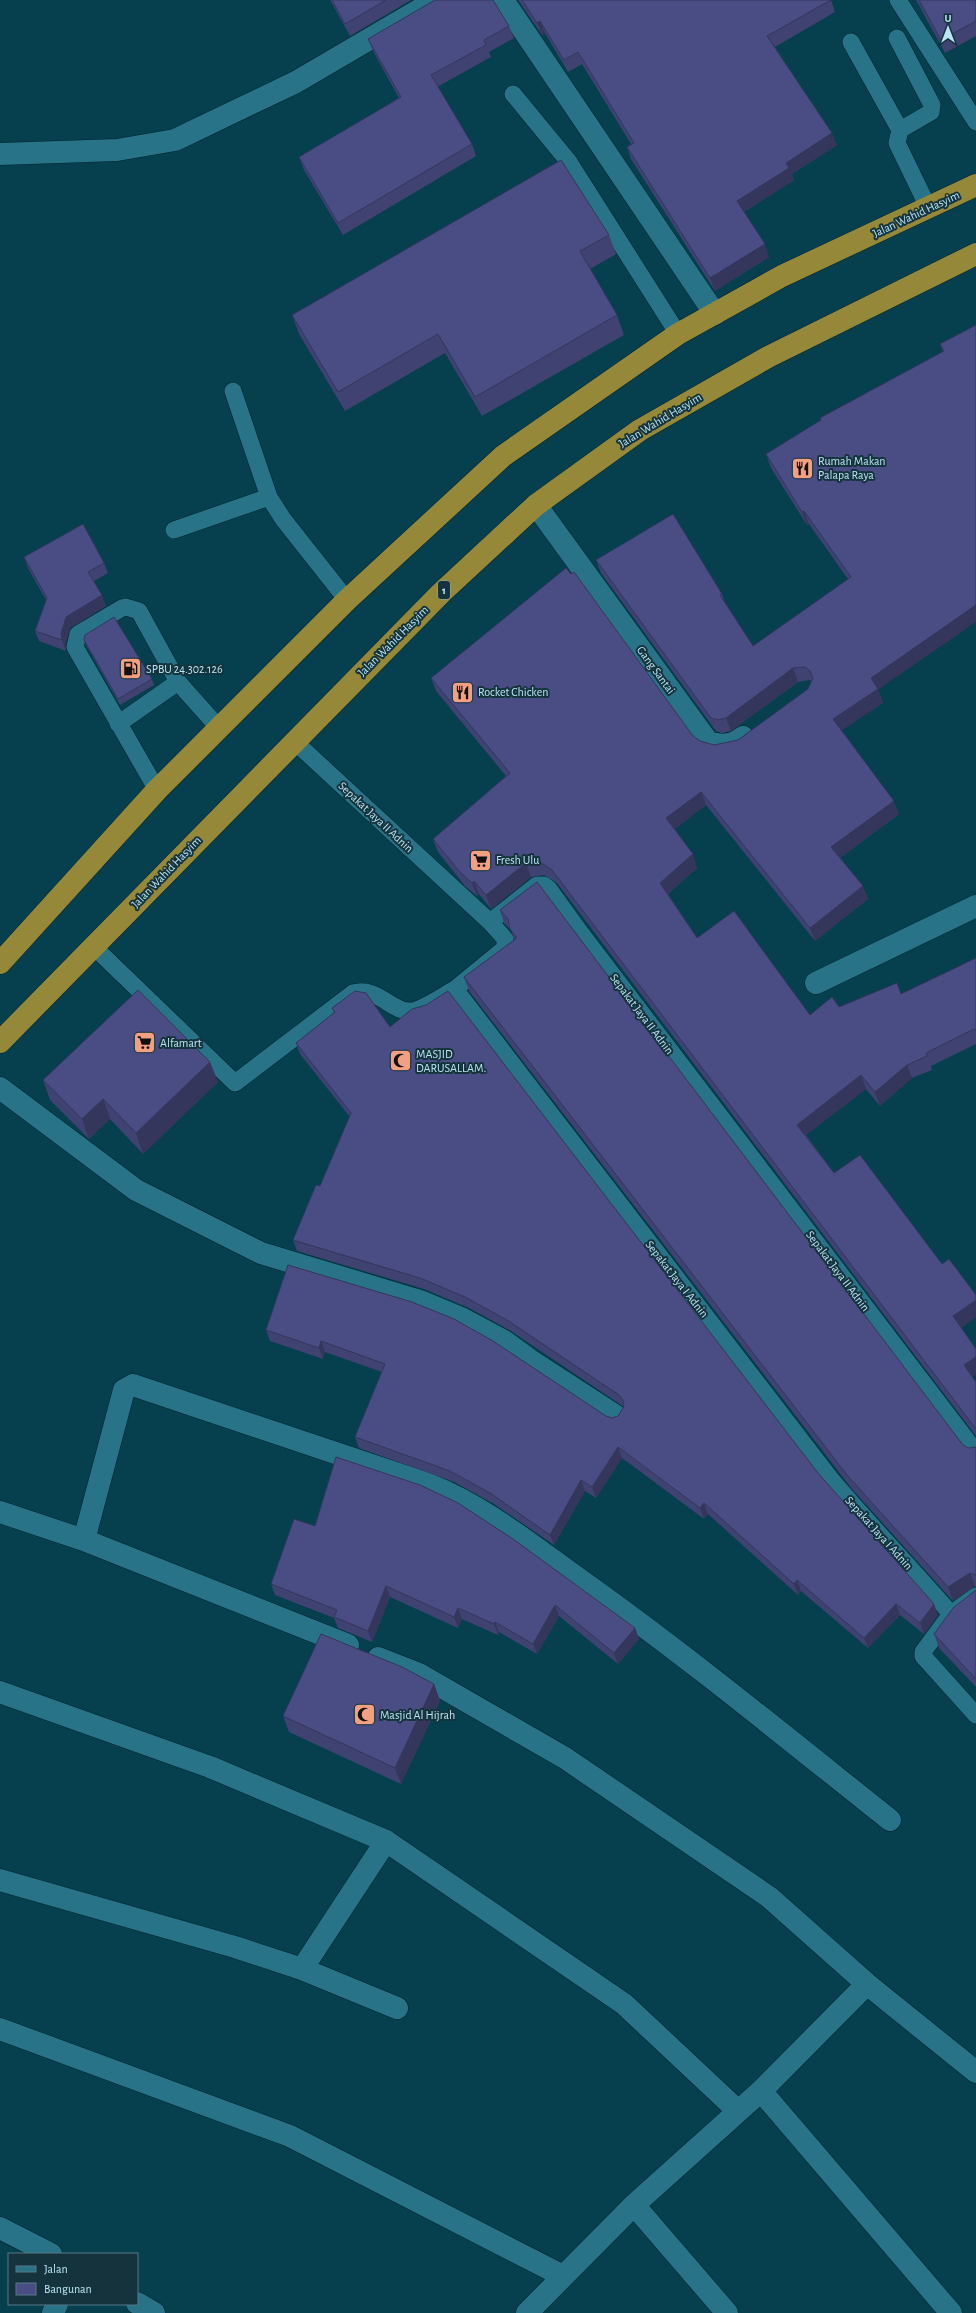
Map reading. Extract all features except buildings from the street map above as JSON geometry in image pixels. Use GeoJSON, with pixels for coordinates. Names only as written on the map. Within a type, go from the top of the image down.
{"type":"FeatureCollection","features":[{"type":"Feature","properties":{"kind":"highway","name":"Jalan Wahid Hasyim"},"geometry":{"type":"LineString","coordinates":[[0,963],[157,790],[347,600],[503,456],[678,334],[782,276],[976,185]]}},
{"type":"Feature","properties":{"kind":"highway","name":"Jalan Wahid Hasyim"},"geometry":{"type":"LineString","coordinates":[[0,1042],[441,593],[536,505],[640,430],[768,357],[976,254]]}},
{"type":"Feature","properties":{"kind":"street"},"geometry":{"type":"LineString","coordinates":[[0,154],[117,150],[175,140],[296,82],[436,0]]}},
{"type":"Feature","properties":{"kind":"street"},"geometry":{"type":"LineString","coordinates":[[503,0],[715,314]]}},
{"type":"Feature","properties":{"kind":"street","name":"Gang Santai"},"geometry":{"type":"LineString","coordinates":[[536,505],[708,742],[722,746],[736,743],[761,724]]}},
{"type":"Feature","properties":{"kind":"street"},"geometry":{"type":"LineString","coordinates":[[816,984],[976,906]]}},
{"type":"Feature","properties":{"kind":"street"},"geometry":{"type":"LineString","coordinates":[[0,1088],[136,1190],[261,1253],[420,1301],[463,1319],[504,1341],[530,1360],[616,1416]]}},
{"type":"Feature","properties":{"kind":"street"},"geometry":{"type":"LineString","coordinates":[[84,1540],[124,1390],[133,1385],[428,1484],[458,1496],[489,1515],[659,1636],[890,1820]]}},
{"type":"Feature","properties":{"kind":"street"},"geometry":{"type":"LineString","coordinates":[[0,1512],[84,1540],[419,1674],[565,1758],[769,1897],[867,1984],[976,2072]]}},
{"type":"Feature","properties":{"kind":"street"},"geometry":{"type":"LineString","coordinates":[[0,1692],[210,1767],[386,1841],[624,2004],[737,2110]]}},
{"type":"Feature","properties":{"kind":"street"},"geometry":{"type":"LineString","coordinates":[[302,1969],[386,1841]]}},
{"type":"Feature","properties":{"kind":"street"},"geometry":{"type":"LineString","coordinates":[[0,1880],[235,1946],[302,1969],[397,2008]]}},
{"type":"Feature","properties":{"kind":"street"},"geometry":{"type":"LineString","coordinates":[[526,2313],[634,2205],[737,2110],[761,2091],[867,1984]]}},
{"type":"Feature","properties":{"kind":"street"},"geometry":{"type":"LineString","coordinates":[[0,2029],[290,2136],[563,2276]]}},
{"type":"Feature","properties":{"kind":"street"},"geometry":{"type":"LineString","coordinates":[[761,2091],[951,2313]]}},
{"type":"Feature","properties":{"kind":"street"},"geometry":{"type":"LineString","coordinates":[[634,2205],[727,2313]]}},
{"type":"Feature","properties":{"kind":"street"},"geometry":{"type":"LineString","coordinates":[[0,2228],[49,2253]]}},
{"type":"Feature","properties":{"kind":"street"},"geometry":{"type":"LineString","coordinates":[[138,2304],[154,2313]]}},
{"type":"Feature","properties":{"kind":"lane"},"geometry":{"type":"LineString","coordinates":[[898,0],[976,122]]}},
{"type":"Feature","properties":{"kind":"lane"},"geometry":{"type":"LineString","coordinates":[[897,38],[932,105],[931,112],[900,130]]}},
{"type":"Feature","properties":{"kind":"lane"},"geometry":{"type":"LineString","coordinates":[[851,42],[900,130],[897,143],[929,208]]}},
{"type":"Feature","properties":{"kind":"lane"},"geometry":{"type":"LineString","coordinates":[[513,94],[678,334]]}},
{"type":"Feature","properties":{"kind":"lane"},"geometry":{"type":"LineString","coordinates":[[233,391],[269,497],[284,519],[347,600]]}},
{"type":"Feature","properties":{"kind":"lane"},"geometry":{"type":"LineString","coordinates":[[174,530],[269,497]]}},
{"type":"Feature","properties":{"kind":"lane"},"geometry":{"type":"LineString","coordinates":[[157,790],[75,647],[75,641],[82,630],[126,607],[139,611],[178,682],[219,728]]}},
{"type":"Feature","properties":{"kind":"lane"},"geometry":{"type":"LineString","coordinates":[[118,724],[178,682]]}},
{"type":"Feature","properties":{"kind":"lane","name":"Sepakat Jaya II Adnin"},"geometry":{"type":"LineString","coordinates":[[294,741],[490,922],[537,885],[544,884],[549,889],[976,1452]]}},
{"type":"Feature","properties":{"kind":"lane"},"geometry":{"type":"LineString","coordinates":[[93,946],[235,1083],[353,993],[362,991],[370,993],[403,1010],[412,1011],[455,989],[505,948],[505,940],[490,922]]}},
{"type":"Feature","properties":{"kind":"lane","name":"Sepakat Jaya I Adnin"},"geometry":{"type":"LineString","coordinates":[[455,989],[830,1478],[951,1614]]}},
{"type":"Feature","properties":{"kind":"lane"},"geometry":{"type":"LineString","coordinates":[[976,1596],[951,1614],[923,1652],[923,1656],[976,1715]]}},
{"type":"Feature","properties":{"kind":"place","name":"Rumah Makan Palapa Raya"},"geometry":{"type":"Point","coordinates":[803,468]}},
{"type":"Feature","properties":{"kind":"place","name":"SPBU 24.302.126"},"geometry":{"type":"Point","coordinates":[130,669]}},
{"type":"Feature","properties":{"kind":"place","name":"Rocket Chicken"},"geometry":{"type":"Point","coordinates":[463,692]}},
{"type":"Feature","properties":{"kind":"place","name":"Fresh Ulu"},"geometry":{"type":"Point","coordinates":[480,860]}},
{"type":"Feature","properties":{"kind":"place","name":"Alfamart"},"geometry":{"type":"Point","coordinates":[145,1043]}},
{"type":"Feature","properties":{"kind":"place","name":"MASJID DARUSALLAM."},"geometry":{"type":"Point","coordinates":[401,1061]}},
{"type":"Feature","properties":{"kind":"place","name":"Masjid Al Hijrah"},"geometry":{"type":"Point","coordinates":[365,1715]}}]}
